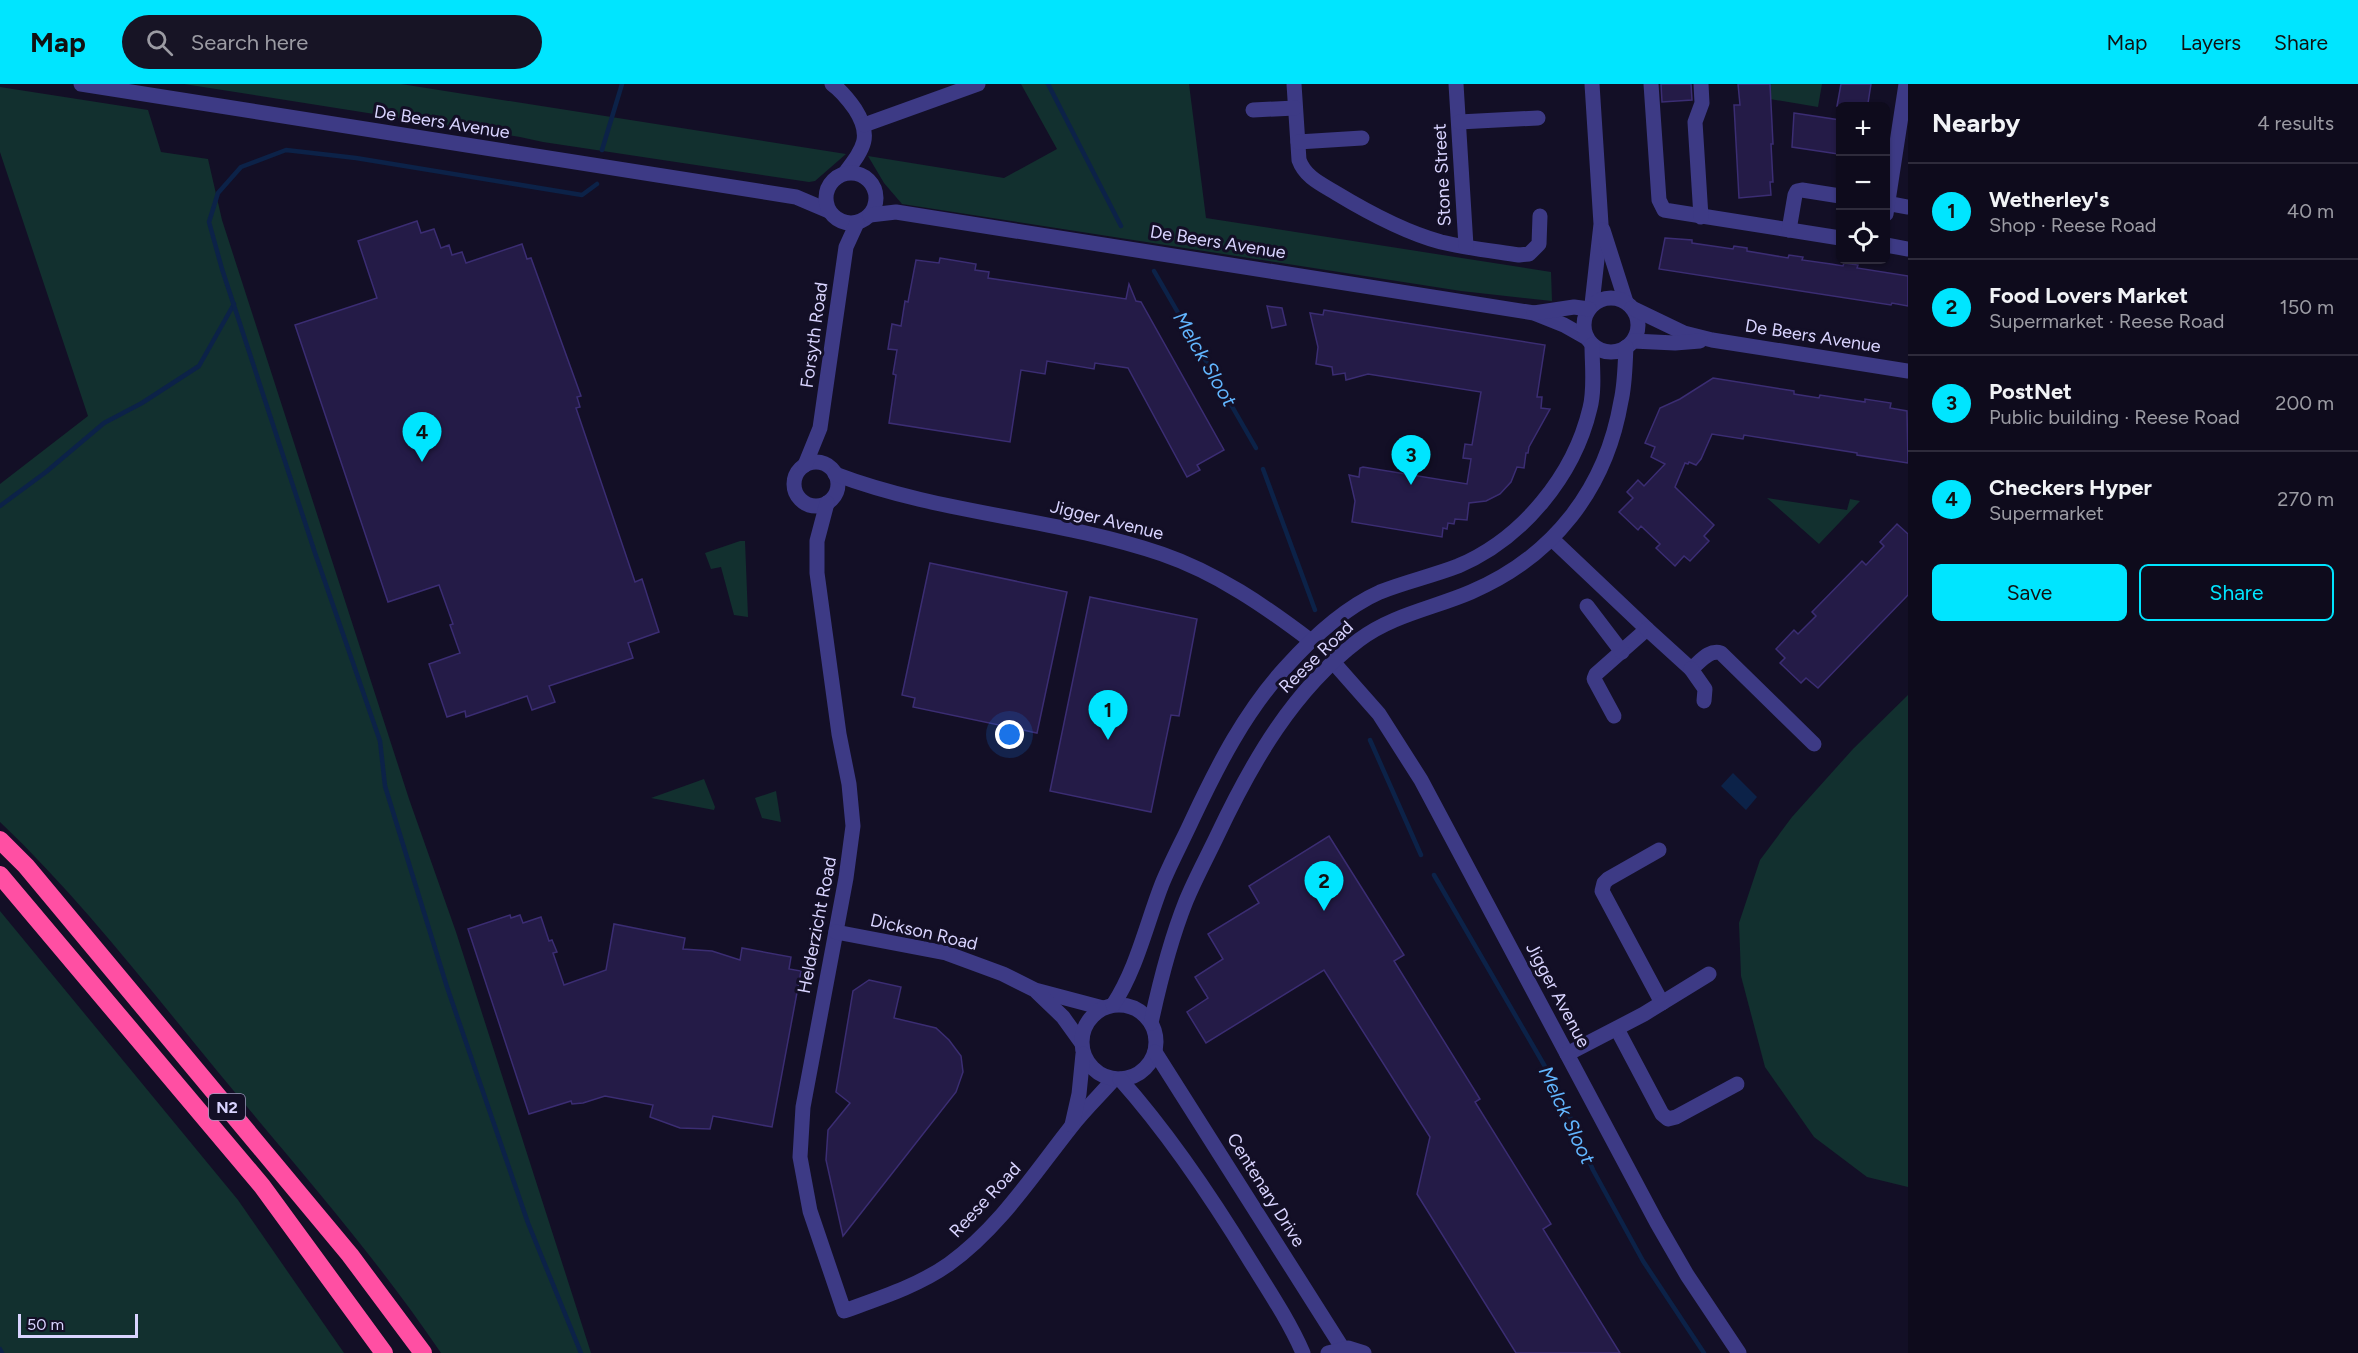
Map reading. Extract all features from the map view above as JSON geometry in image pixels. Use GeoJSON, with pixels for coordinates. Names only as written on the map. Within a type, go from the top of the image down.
{"type":"FeatureCollection","features":[{"type":"Feature","properties":{"kind":"highway","name":"N2"},"geometry":{"type":"LineString","coordinates":[[0,840],[26,866],[350,1255],[423,1353]]}},
{"type":"Feature","properties":{"kind":"highway","name":"N2"},"geometry":{"type":"LineString","coordinates":[[0,874],[262,1186],[384,1353]]}},
{"type":"Feature","properties":{"kind":"street","name":"De Beers Avenue"},"geometry":{"type":"LineString","coordinates":[[81,84],[796,196],[829,210]]}},
{"type":"Feature","properties":{"kind":"street"},"geometry":{"type":"LineString","coordinates":[[832,84],[845,94],[864,125],[864,143],[861,151],[845,173],[832,181],[827,188],[826,203],[829,210],[841,222],[864,219],[876,200],[876,192],[867,178],[861,151]]}},
{"type":"Feature","properties":{"kind":"street"},"geometry":{"type":"LineString","coordinates":[[864,125],[978,84]]}},
{"type":"Feature","properties":{"kind":"street","name":"Stone Street"},"geometry":{"type":"LineString","coordinates":[[1294,84],[1299,160],[1305,172],[1350,202],[1407,230],[1442,242],[1466,246],[1456,84]]}},
{"type":"Feature","properties":{"kind":"street"},"geometry":{"type":"LineString","coordinates":[[1591,307],[1601,224],[1592,84]]}},
{"type":"Feature","properties":{"kind":"street"},"geometry":{"type":"LineString","coordinates":[[1650,84],[1659,204],[1664,210],[1836,237]]}},
{"type":"Feature","properties":{"kind":"street"},"geometry":{"type":"LineString","coordinates":[[1701,84],[1702,103],[1695,123],[1701,216]]}},
{"type":"Feature","properties":{"kind":"street"},"geometry":{"type":"LineString","coordinates":[[1890,184],[1906,94]]}},
{"type":"Feature","properties":{"kind":"street"},"geometry":{"type":"LineString","coordinates":[[1253,110],[1295,108]]}},
{"type":"Feature","properties":{"kind":"street"},"geometry":{"type":"LineString","coordinates":[[1459,122],[1538,118]]}},
{"type":"Feature","properties":{"kind":"street"},"geometry":{"type":"LineString","coordinates":[[1298,142],[1362,138]]}},
{"type":"Feature","properties":{"kind":"street"},"geometry":{"type":"LineString","coordinates":[[845,173],[853,172],[867,178]]}},
{"type":"Feature","properties":{"kind":"street","name":"De Beers Avenue"},"geometry":{"type":"LineString","coordinates":[[796,196],[827,188]]}},
{"type":"Feature","properties":{"kind":"street"},"geometry":{"type":"LineString","coordinates":[[1789,230],[1797,191],[1836,195]]}},
{"type":"Feature","properties":{"kind":"street","name":"De Beers Avenue"},"geometry":{"type":"LineString","coordinates":[[876,200],[896,212]]}},
{"type":"Feature","properties":{"kind":"street"},"geometry":{"type":"LineString","coordinates":[[1890,207],[1908,207]]}},
{"type":"Feature","properties":{"kind":"street","name":"De Beers Avenue"},"geometry":{"type":"LineString","coordinates":[[864,219],[896,212],[1534,313],[1591,307]]}},
{"type":"Feature","properties":{"kind":"street"},"geometry":{"type":"LineString","coordinates":[[1466,246],[1519,255],[1529,254],[1539,244],[1540,216]]}},
{"type":"Feature","properties":{"kind":"street","name":"Forsyth Road"},"geometry":{"type":"LineString","coordinates":[[846,247],[864,219]]}},
{"type":"Feature","properties":{"kind":"street","name":"Forsyth Road"},"geometry":{"type":"LineString","coordinates":[[805,465],[820,428],[846,247],[841,222]]}},
{"type":"Feature","properties":{"kind":"street"},"geometry":{"type":"LineString","coordinates":[[1601,224],[1638,325],[1629,344],[1609,352],[1590,341],[1584,320],[1591,307],[1600,299],[1609,297],[1629,305]]}},
{"type":"Feature","properties":{"kind":"street"},"geometry":{"type":"LineString","coordinates":[[1890,246],[1908,249]]}},
{"type":"Feature","properties":{"kind":"street","name":"De Beers Avenue"},"geometry":{"type":"LineString","coordinates":[[1629,305],[1684,333],[1712,340],[1908,371]]}},
{"type":"Feature","properties":{"kind":"street","name":"De Beers Avenue"},"geometry":{"type":"LineString","coordinates":[[1534,313],[1590,341]]}},
{"type":"Feature","properties":{"kind":"street","name":"De Beers Avenue"},"geometry":{"type":"LineString","coordinates":[[1629,344],[1712,340]]}},
{"type":"Feature","properties":{"kind":"street","name":"Reese Road"},"geometry":{"type":"LineString","coordinates":[[1108,1006],[1131,973],[1162,883],[1219,764],[1251,711],[1284,668],[1340,617],[1380,593],[1459,565],[1497,544],[1522,524],[1559,479],[1580,439],[1591,406],[1590,341]]}},
{"type":"Feature","properties":{"kind":"street","name":"Reese Road"},"geometry":{"type":"LineString","coordinates":[[1151,1023],[1165,962],[1186,900],[1250,769],[1279,723],[1308,687],[1359,640],[1393,619],[1445,603],[1482,587],[1518,566],[1552,539],[1570,520],[1595,481],[1607,456],[1622,400],[1629,344]]}},
{"type":"Feature","properties":{"kind":"street","name":"Forsyth Road"},"geometry":{"type":"LineString","coordinates":[[820,428],[831,470]]}},
{"type":"Feature","properties":{"kind":"street"},"geometry":{"type":"LineString","coordinates":[[816,463],[831,470],[837,481],[831,498],[817,506],[807,504],[798,498],[794,485],[796,475],[805,465],[816,463]]}},
{"type":"Feature","properties":{"kind":"street","name":"Jigger Avenue"},"geometry":{"type":"LineString","coordinates":[[831,470],[873,488],[1086,533],[1164,555],[1236,588],[1269,609],[1311,641]]}},
{"type":"Feature","properties":{"kind":"street","name":"Jigger Avenue"},"geometry":{"type":"LineString","coordinates":[[831,498],[873,488]]}},
{"type":"Feature","properties":{"kind":"street","name":"Helderzicht Road"},"geometry":{"type":"LineString","coordinates":[[817,541],[831,498]]}},
{"type":"Feature","properties":{"kind":"street","name":"Helderzicht Road"},"geometry":{"type":"LineString","coordinates":[[807,504],[817,541],[821,612],[852,814],[850,853],[803,1107],[800,1157],[810,1211],[844,1311]]}},
{"type":"Feature","properties":{"kind":"street"},"geometry":{"type":"LineString","coordinates":[[1552,539],[1691,669],[1705,689],[1704,701]]}},
{"type":"Feature","properties":{"kind":"street"},"geometry":{"type":"LineString","coordinates":[[1587,606],[1622,652]]}},
{"type":"Feature","properties":{"kind":"street"},"geometry":{"type":"LineString","coordinates":[[1614,716],[1594,679],[1596,674],[1647,629]]}},
{"type":"Feature","properties":{"kind":"street"},"geometry":{"type":"LineString","coordinates":[[1691,669],[1709,654],[1715,651],[1721,653],[1814,744]]}},
{"type":"Feature","properties":{"kind":"street","name":"Jigger Avenue"},"geometry":{"type":"LineString","coordinates":[[1334,663],[1379,714],[1421,780],[1687,1275],[1739,1353]]}},
{"type":"Feature","properties":{"kind":"street"},"geometry":{"type":"LineString","coordinates":[[1659,850],[1608,879],[1604,882],[1602,891],[1662,1003]]}},
{"type":"Feature","properties":{"kind":"street","name":"Dickson Road"},"geometry":{"type":"LineString","coordinates":[[836,932],[946,953],[1003,974],[1035,990],[1108,1006]]}},
{"type":"Feature","properties":{"kind":"street"},"geometry":{"type":"LineString","coordinates":[[1567,1054],[1617,1029],[1709,974]]}},
{"type":"Feature","properties":{"kind":"street","name":"Dickson Road"},"geometry":{"type":"LineString","coordinates":[[1035,990],[1063,1017],[1082,1048]]}},
{"type":"Feature","properties":{"kind":"street"},"geometry":{"type":"LineString","coordinates":[[1117,1079],[1133,1076],[1144,1069],[1155,1052],[1155,1034],[1151,1023],[1135,1008],[1127,1005],[1108,1006],[1087,1022],[1082,1048],[1095,1071],[1117,1079],[1158,1124],[1232,1230],[1286,1318],[1303,1353]]}},
{"type":"Feature","properties":{"kind":"street"},"geometry":{"type":"LineString","coordinates":[[1617,1029],[1662,1114],[1668,1119],[1676,1118],[1737,1084]]}},
{"type":"Feature","properties":{"kind":"street","name":"Reese Road"},"geometry":{"type":"LineString","coordinates":[[1072,1125],[1079,1094],[1082,1048]]}},
{"type":"Feature","properties":{"kind":"street","name":"Centenary Drive"},"geometry":{"type":"LineString","coordinates":[[1155,1052],[1336,1351]]}},
{"type":"Feature","properties":{"kind":"street","name":"Reese Road"},"geometry":{"type":"LineString","coordinates":[[844,1311],[914,1284],[949,1264],[972,1246],[1045,1163],[1072,1125],[1117,1079]]}},
{"type":"Feature","properties":{"kind":"street"},"geometry":{"type":"LineString","coordinates":[[1336,1351],[1353,1349],[1364,1353]]}},
{"type":"Feature","properties":{"kind":"green space"},"geometry":{"type":"Polygon","coordinates":[[[184,84],[401,84],[846,154],[815,181],[809,182],[184,84]]]}},
{"type":"Feature","properties":{"kind":"green space"},"geometry":{"type":"Polygon","coordinates":[[[1021,84],[1189,84],[1206,218],[1551,272],[1552,301],[1461,291],[902,204],[884,183],[868,156],[1004,178],[1057,149],[1021,84]]]}},
{"type":"Feature","properties":{"kind":"green space"},"geometry":{"type":"Polygon","coordinates":[[[1770,84],[1822,84],[1818,107],[1770,99],[1770,84]]]}},
{"type":"Feature","properties":{"kind":"green space"},"geometry":{"type":"Polygon","coordinates":[[[0,87],[148,110],[161,152],[208,159],[222,220],[409,799],[456,932],[591,1353],[441,1353],[361,1245],[86,912],[0,822],[0,484],[88,416],[0,152],[0,87]]]}},
{"type":"Feature","properties":{"kind":"green space"},"geometry":{"type":"Polygon","coordinates":[[[1767,498],[1847,510],[1850,499],[1860,501],[1819,544],[1767,498]]]}},
{"type":"Feature","properties":{"kind":"green space"},"geometry":{"type":"Polygon","coordinates":[[[745,541],[748,617],[734,615],[721,567],[711,569],[705,553],[745,541]]]}},
{"type":"Feature","properties":{"kind":"green space"},"geometry":{"type":"Polygon","coordinates":[[[1908,695],[1908,1187],[1867,1177],[1814,1137],[1765,1067],[1741,976],[1739,923],[1760,860],[1792,817],[1853,749],[1908,695]]]}},
{"type":"Feature","properties":{"kind":"green space"},"geometry":{"type":"Polygon","coordinates":[[[704,779],[715,807],[714,810],[651,798],[704,779]]]}},
{"type":"Feature","properties":{"kind":"green space"},"geometry":{"type":"Polygon","coordinates":[[[776,791],[781,822],[762,818],[755,798],[776,791]]]}},
{"type":"Feature","properties":{"kind":"green space"},"geometry":{"type":"Polygon","coordinates":[[[0,911],[238,1200],[344,1353],[0,1353],[0,911]]]}},
{"type":"Feature","properties":{"kind":"water"},"geometry":{"type":"Polygon","coordinates":[[[1733,773],[1757,797],[1746,810],[1721,786],[1733,773]]]}},
{"type":"Feature","properties":{"kind":"building"},"geometry":{"type":"Polygon","coordinates":[[[1661,84],[1691,84],[1692,100],[1662,102],[1661,84]]]}},
{"type":"Feature","properties":{"kind":"building"},"geometry":{"type":"Polygon","coordinates":[[[1738,84],[1770,84],[1773,144],[1771,144],[1773,182],[1770,182],[1771,195],[1739,198],[1734,105],[1740,105],[1738,84]]]}},
{"type":"Feature","properties":{"kind":"building"},"geometry":{"type":"Polygon","coordinates":[[[1841,84],[1871,84],[1868,102],[1838,102],[1841,84]]]}},
{"type":"Feature","properties":{"kind":"building"},"geometry":{"type":"Polygon","coordinates":[[[1794,113],[1836,119],[1836,154],[1792,147],[1794,113]]]}},
{"type":"Feature","properties":{"kind":"building"},"geometry":{"type":"Polygon","coordinates":[[[417,221],[421,233],[434,229],[441,248],[449,245],[452,255],[462,252],[466,263],[522,244],[527,259],[531,258],[581,396],[577,397],[580,407],[576,408],[635,582],[642,579],[659,632],[628,643],[633,658],[549,686],[555,702],[532,710],[527,696],[466,717],[465,711],[447,717],[429,664],[460,653],[450,625],[453,624],[439,585],[388,602],[295,325],[377,298],[358,241],[417,221]]]}},
{"type":"Feature","properties":{"kind":"building"},"geometry":{"type":"Polygon","coordinates":[[[1665,238],[1692,240],[1692,243],[1733,249],[1734,246],[1747,248],[1747,251],[1788,258],[1789,255],[1803,257],[1802,260],[1843,266],[1844,264],[1858,265],[1857,268],[1908,276],[1908,306],[1892,303],[1891,305],[1659,269],[1665,238]]]}},
{"type":"Feature","properties":{"kind":"building"},"geometry":{"type":"Polygon","coordinates":[[[940,258],[976,264],[975,270],[989,272],[988,278],[1126,299],[1129,284],[1136,301],[1141,302],[1224,450],[1197,465],[1200,470],[1187,477],[1128,368],[1095,363],[1094,369],[1047,361],[1045,374],[1021,370],[1010,442],[889,423],[897,350],[888,349],[892,324],[901,326],[916,260],[939,263],[940,258]]]}},
{"type":"Feature","properties":{"kind":"building"},"geometry":{"type":"Polygon","coordinates":[[[1267,306],[1282,308],[1286,325],[1272,328],[1267,306]]]}},
{"type":"Feature","properties":{"kind":"building"},"geometry":{"type":"Polygon","coordinates":[[[1324,310],[1545,345],[1537,397],[1542,397],[1541,408],[1550,409],[1526,453],[1524,468],[1517,467],[1511,482],[1500,494],[1486,501],[1469,503],[1467,520],[1455,519],[1454,524],[1448,523],[1447,529],[1443,528],[1442,537],[1352,522],[1355,501],[1349,475],[1359,477],[1360,468],[1363,467],[1467,484],[1471,459],[1463,458],[1465,444],[1472,445],[1481,392],[1368,374],[1346,380],[1345,373],[1333,375],[1332,367],[1316,364],[1318,347],[1310,313],[1323,315],[1324,310]]]}},
{"type":"Feature","properties":{"kind":"building"},"geometry":{"type":"Polygon","coordinates":[[[1713,378],[1794,391],[1794,394],[1819,398],[1820,395],[1865,402],[1865,399],[1891,403],[1890,408],[1907,411],[1908,463],[1744,435],[1743,439],[1712,434],[1696,465],[1685,463],[1675,487],[1714,525],[1704,536],[1709,541],[1690,561],[1684,556],[1675,566],[1656,548],[1660,544],[1641,526],[1638,530],[1619,512],[1633,498],[1627,492],[1638,480],[1644,486],[1665,464],[1651,457],[1655,447],[1645,443],[1660,408],[1680,399],[1713,378]]]}},
{"type":"Feature","properties":{"kind":"building"},"geometry":{"type":"Polygon","coordinates":[[[1897,524],[1908,534],[1908,595],[1818,688],[1806,678],[1801,683],[1780,663],[1785,658],[1776,649],[1794,630],[1798,634],[1816,616],[1812,612],[1862,561],[1866,565],[1884,546],[1880,542],[1897,524]]]}},
{"type":"Feature","properties":{"kind":"building"},"geometry":{"type":"Polygon","coordinates":[[[930,563],[1067,592],[1037,733],[913,707],[915,698],[902,695],[930,563]]]}},
{"type":"Feature","properties":{"kind":"building"},"geometry":{"type":"Polygon","coordinates":[[[1090,597],[1197,619],[1179,716],[1171,715],[1151,812],[1050,791],[1090,597]]]}},
{"type":"Feature","properties":{"kind":"building"},"geometry":{"type":"Polygon","coordinates":[[[1329,836],[1404,955],[1394,961],[1480,1099],[1475,1102],[1551,1224],[1543,1229],[1620,1353],[1516,1353],[1417,1194],[1430,1137],[1324,970],[1206,1043],[1187,1012],[1208,998],[1195,977],[1223,959],[1208,934],[1259,903],[1249,886],[1329,836]]]}},
{"type":"Feature","properties":{"kind":"building"},"geometry":{"type":"Polygon","coordinates":[[[510,915],[511,918],[520,915],[523,923],[541,917],[549,941],[552,940],[557,952],[553,953],[564,985],[606,970],[614,924],[685,938],[683,949],[712,951],[740,960],[742,948],[791,957],[789,969],[801,971],[772,1127],[713,1116],[710,1129],[680,1128],[650,1117],[653,1105],[605,1096],[583,1103],[572,1104],[571,1101],[529,1114],[468,929],[510,915]]]}},
{"type":"Feature","properties":{"kind":"building"},"geometry":{"type":"Polygon","coordinates":[[[869,980],[901,987],[894,1018],[936,1028],[961,1056],[963,1072],[956,1092],[843,1236],[826,1160],[828,1130],[850,1103],[836,1092],[853,991],[869,980]]]}},
{"type":"Feature","properties":{"kind":"waterway"},"geometry":{"type":"LineString","coordinates":[[602,150],[622,84]]}},
{"type":"Feature","properties":{"kind":"waterway","name":"Melck Sloot"},"geometry":{"type":"LineString","coordinates":[[1048,84],[1121,226]]}},
{"type":"Feature","properties":{"kind":"waterway"},"geometry":{"type":"LineString","coordinates":[[581,1353],[528,1223],[447,987],[385,786],[380,741],[315,553],[222,269],[209,222],[218,193],[241,167],[286,150],[356,158],[582,195],[597,184]]}},
{"type":"Feature","properties":{"kind":"waterway","name":"Melck Sloot"},"geometry":{"type":"LineString","coordinates":[[1154,271],[1256,448]]}},
{"type":"Feature","properties":{"kind":"waterway"},"geometry":{"type":"LineString","coordinates":[[0,506],[46,472],[104,423],[142,403],[199,366],[234,304]]}},
{"type":"Feature","properties":{"kind":"waterway","name":"Melck Sloot"},"geometry":{"type":"LineString","coordinates":[[1263,469],[1315,610]]}},
{"type":"Feature","properties":{"kind":"waterway","name":"Melck Sloot"},"geometry":{"type":"LineString","coordinates":[[1370,740],[1421,855]]}},
{"type":"Feature","properties":{"kind":"waterway","name":"Melck Sloot"},"geometry":{"type":"LineString","coordinates":[[1434,875],[1558,1089],[1593,1170],[1643,1261],[1704,1353]]}},
{"type":"Feature","properties":{"kind":"waterway"},"geometry":{"type":"LineString","coordinates":[[0,1349],[2,1353]]}},
{"type":"Feature","properties":{"kind":"place","name":"Checkers Hyper"},"geometry":{"type":"Point","coordinates":[422,462]}},
{"type":"Feature","properties":{"kind":"place","name":"PostNet"},"geometry":{"type":"Point","coordinates":[1411,485]}},
{"type":"Feature","properties":{"kind":"place","name":"Wetherley's"},"geometry":{"type":"Point","coordinates":[1108,740]}},
{"type":"Feature","properties":{"kind":"place","name":"Food Lovers Market"},"geometry":{"type":"Point","coordinates":[1324,911]}}]}
